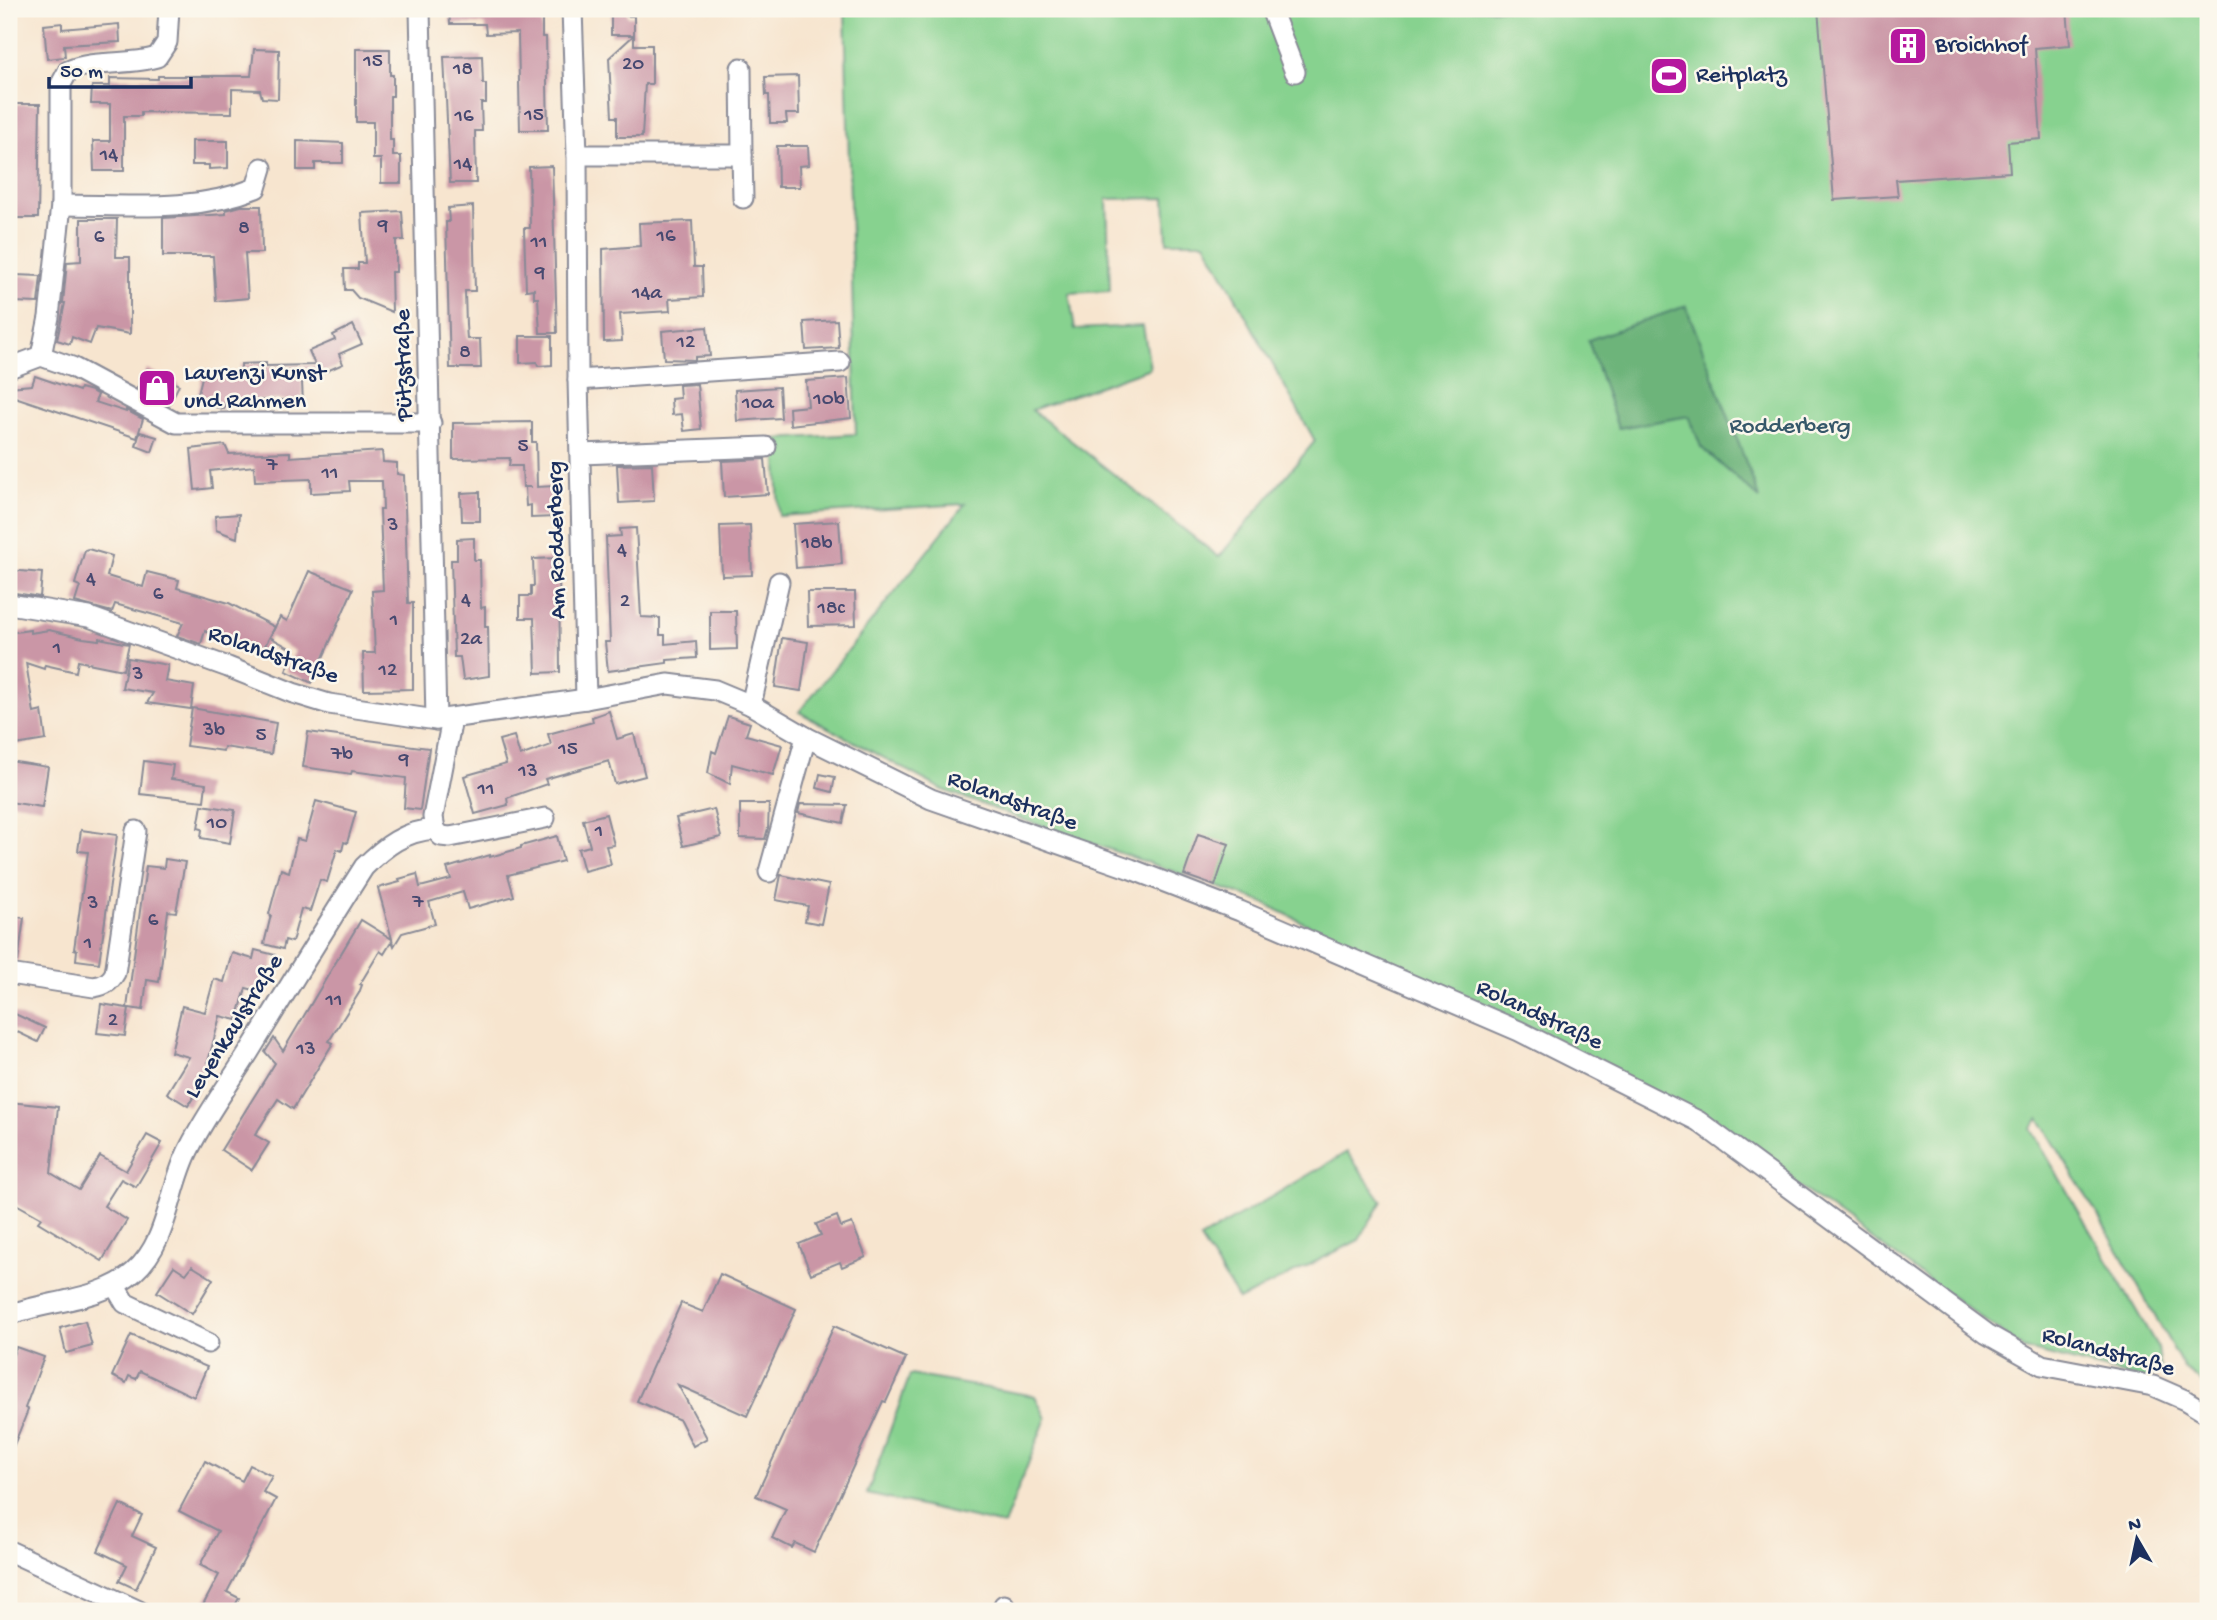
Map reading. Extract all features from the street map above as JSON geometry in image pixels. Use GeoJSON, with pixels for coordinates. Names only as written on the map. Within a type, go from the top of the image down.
{"type":"FeatureCollection","features":[{"type":"Feature","properties":{"kind":"street"},"geometry":{"type":"LineString","coordinates":[[41,356],[49,317],[61,205],[61,84],[68,71],[82,65],[142,62],[157,57],[167,42],[169,9]]}},
{"type":"Feature","properties":{"kind":"street","name":"Pützstraße"},"geometry":{"type":"LineString","coordinates":[[420,9],[431,423],[444,719]]}},
{"type":"Feature","properties":{"kind":"street","name":"Am Rodderberg"},"geometry":{"type":"LineString","coordinates":[[572,9],[586,699]]}},
{"type":"Feature","properties":{"kind":"street"},"geometry":{"type":"LineString","coordinates":[[1271,9],[1294,72]]}},
{"type":"Feature","properties":{"kind":"street"},"geometry":{"type":"LineString","coordinates":[[741,68],[743,198]]}},
{"type":"Feature","properties":{"kind":"street"},"geometry":{"type":"LineString","coordinates":[[577,155],[742,155]]}},
{"type":"Feature","properties":{"kind":"street"},"geometry":{"type":"LineString","coordinates":[[61,205],[190,206],[233,197],[256,188],[262,168]]}},
{"type":"Feature","properties":{"kind":"street"},"geometry":{"type":"LineString","coordinates":[[9,368],[41,356],[72,366],[176,423],[431,423]]}},
{"type":"Feature","properties":{"kind":"street"},"geometry":{"type":"LineString","coordinates":[[578,380],[840,362]]}},
{"type":"Feature","properties":{"kind":"street"},"geometry":{"type":"LineString","coordinates":[[581,454],[766,447]]}},
{"type":"Feature","properties":{"kind":"street"},"geometry":{"type":"LineString","coordinates":[[751,705],[779,582]]}},
{"type":"Feature","properties":{"kind":"street","name":"Rolandstraße"},"geometry":{"type":"LineString","coordinates":[[9,604],[89,617],[329,704],[444,719],[586,699],[668,684],[715,690],[751,705],[806,737],[931,799],[1240,911],[1519,1031],[1698,1121],[1987,1334],[2042,1365],[2153,1386],[2185,1400],[2207,1414]]}},
{"type":"Feature","properties":{"kind":"street"},"geometry":{"type":"LineString","coordinates":[[435,829],[433,817],[444,719]]}},
{"type":"Feature","properties":{"kind":"street"},"geometry":{"type":"LineString","coordinates":[[769,872],[806,737]]}},
{"type":"Feature","properties":{"kind":"street","name":"Leyenkaulstraße"},"geometry":{"type":"LineString","coordinates":[[9,1315],[115,1286],[133,1273],[156,1245],[189,1149],[364,867],[382,849],[419,830],[435,829],[441,836],[450,837],[545,818]]}},
{"type":"Feature","properties":{"kind":"street"},"geometry":{"type":"LineString","coordinates":[[9,974],[94,986],[104,985],[111,980],[115,973],[136,831]]}},
{"type":"Feature","properties":{"kind":"street"},"geometry":{"type":"LineString","coordinates":[[115,1286],[125,1303],[208,1343]]}},
{"type":"Feature","properties":{"kind":"street"},"geometry":{"type":"LineString","coordinates":[[9,1551],[139,1611]]}},
{"type":"Feature","properties":{"kind":"green space","name":"Rodderberg"},"geometry":{"type":"Polygon","coordinates":[[[845,9],[2208,9],[2208,1388],[2184,1368],[2105,1227],[2039,1118],[2031,1129],[2158,1348],[2161,1370],[2147,1380],[2024,1349],[1700,1115],[1259,901],[941,789],[799,712],[965,504],[779,516],[776,439],[856,434],[845,9]],[[1165,198],[1107,199],[1110,291],[1069,293],[1075,329],[1143,326],[1150,368],[1032,410],[1219,557],[1315,441],[1205,242],[1167,242],[1165,198]]]}},
{"type":"Feature","properties":{"kind":"green space"},"geometry":{"type":"Polygon","coordinates":[[[1686,306],[1760,499],[1701,447],[1689,416],[1618,428],[1588,340],[1686,306]]]}},
{"type":"Feature","properties":{"kind":"green space"},"geometry":{"type":"Polygon","coordinates":[[[1347,1152],[1382,1201],[1359,1240],[1239,1300],[1200,1239],[1347,1152]]]}},
{"type":"Feature","properties":{"kind":"green space"},"geometry":{"type":"Polygon","coordinates":[[[910,1375],[1035,1396],[1046,1418],[1004,1525],[867,1494],[910,1375]]]}},
{"type":"Feature","properties":{"kind":"building"},"geometry":{"type":"Polygon","coordinates":[[[449,9],[542,9],[542,37],[546,37],[548,130],[520,130],[518,33],[486,34],[485,24],[450,24],[449,9]]]}},
{"type":"Feature","properties":{"kind":"building"},"geometry":{"type":"Polygon","coordinates":[[[611,9],[627,9],[627,16],[634,16],[634,35],[611,35],[611,9]]]}},
{"type":"Feature","properties":{"kind":"building"},"geometry":{"type":"Polygon","coordinates":[[[1818,9],[2067,9],[2070,45],[2035,48],[2041,139],[2008,142],[2010,172],[1896,180],[1898,196],[1834,200],[1818,9]]]}},
{"type":"Feature","properties":{"kind":"building"},"geometry":{"type":"Polygon","coordinates":[[[62,23],[62,29],[119,24],[120,42],[64,45],[65,57],[47,59],[44,25],[62,23]]]}},
{"type":"Feature","properties":{"kind":"building"},"geometry":{"type":"Polygon","coordinates":[[[634,35],[634,45],[652,45],[652,84],[645,84],[642,137],[617,137],[617,117],[612,117],[609,58],[634,35]]]}},
{"type":"Feature","properties":{"kind":"building"},"geometry":{"type":"Polygon","coordinates":[[[254,49],[279,50],[278,99],[262,98],[260,90],[232,89],[232,113],[141,112],[141,116],[124,116],[124,171],[94,171],[93,141],[110,141],[110,104],[91,104],[92,86],[110,86],[110,78],[251,76],[254,49]]]}},
{"type":"Feature","properties":{"kind":"building"},"geometry":{"type":"Polygon","coordinates":[[[356,49],[390,49],[393,96],[390,96],[390,140],[393,140],[393,156],[401,156],[401,183],[381,183],[381,159],[373,159],[373,122],[356,122],[356,49]]]}},
{"type":"Feature","properties":{"kind":"building"},"geometry":{"type":"Polygon","coordinates":[[[482,56],[486,103],[481,103],[482,131],[475,131],[476,183],[450,183],[444,57],[482,56]]]}},
{"type":"Feature","properties":{"kind":"building"},"geometry":{"type":"Polygon","coordinates":[[[798,76],[799,114],[786,114],[787,123],[770,123],[765,77],[798,76]]]}},
{"type":"Feature","properties":{"kind":"building"},"geometry":{"type":"Polygon","coordinates":[[[9,104],[40,104],[38,218],[11,218],[9,104]]]}},
{"type":"Feature","properties":{"kind":"building"},"geometry":{"type":"Polygon","coordinates":[[[192,141],[228,141],[228,168],[209,169],[209,165],[192,165],[192,141]]]}},
{"type":"Feature","properties":{"kind":"building"},"geometry":{"type":"Polygon","coordinates":[[[297,141],[343,143],[343,163],[315,163],[315,170],[297,170],[297,141]]]}},
{"type":"Feature","properties":{"kind":"building"},"geometry":{"type":"Polygon","coordinates":[[[777,146],[808,146],[809,165],[799,166],[800,187],[778,187],[777,146]]]}},
{"type":"Feature","properties":{"kind":"building"},"geometry":{"type":"Polygon","coordinates":[[[552,166],[557,333],[540,333],[538,298],[534,298],[534,289],[526,290],[524,228],[530,228],[529,167],[552,166]]]}},
{"type":"Feature","properties":{"kind":"building"},"geometry":{"type":"Polygon","coordinates":[[[241,206],[261,206],[262,253],[245,253],[248,298],[216,301],[213,256],[163,256],[163,218],[226,214],[226,210],[241,206]]]}},
{"type":"Feature","properties":{"kind":"building"},"geometry":{"type":"Polygon","coordinates":[[[473,206],[475,291],[465,291],[466,325],[467,339],[480,339],[481,368],[450,368],[446,222],[449,222],[448,208],[473,206]]]}},
{"type":"Feature","properties":{"kind":"building"},"geometry":{"type":"Polygon","coordinates":[[[402,211],[404,240],[396,240],[396,272],[391,272],[392,312],[358,298],[351,290],[345,290],[344,269],[358,269],[358,263],[365,263],[362,213],[402,211]]]}},
{"type":"Feature","properties":{"kind":"building"},"geometry":{"type":"Polygon","coordinates":[[[81,219],[117,219],[116,257],[130,257],[130,334],[96,328],[90,344],[72,337],[70,344],[57,340],[65,303],[67,262],[81,261],[81,219]]]}},
{"type":"Feature","properties":{"kind":"building"},"geometry":{"type":"Polygon","coordinates":[[[692,221],[694,267],[702,267],[703,297],[669,299],[670,311],[620,314],[622,341],[604,342],[603,249],[640,246],[639,223],[692,221]]]}},
{"type":"Feature","properties":{"kind":"building"},"geometry":{"type":"Polygon","coordinates":[[[14,275],[41,276],[38,303],[14,302],[10,298],[14,275]]]}},
{"type":"Feature","properties":{"kind":"building"},"geometry":{"type":"Polygon","coordinates":[[[837,320],[839,348],[806,350],[804,322],[837,320]]]}},
{"type":"Feature","properties":{"kind":"building"},"geometry":{"type":"Polygon","coordinates":[[[353,325],[362,344],[339,354],[343,364],[302,382],[303,404],[285,404],[285,400],[226,401],[224,409],[196,402],[204,369],[241,378],[241,364],[315,365],[309,351],[335,340],[333,335],[353,325]]]}},
{"type":"Feature","properties":{"kind":"building"},"geometry":{"type":"Polygon","coordinates":[[[707,327],[710,356],[695,357],[695,360],[664,359],[662,331],[707,327]]]}},
{"type":"Feature","properties":{"kind":"building"},"geometry":{"type":"Polygon","coordinates":[[[520,336],[552,336],[552,365],[520,363],[520,336]]]}},
{"type":"Feature","properties":{"kind":"building","name":"Laurenzi Kunst und Rahmen"},"geometry":{"type":"Polygon","coordinates":[[[147,369],[179,385],[169,405],[137,388],[147,369]]]}},
{"type":"Feature","properties":{"kind":"building"},"geometry":{"type":"Polygon","coordinates":[[[35,376],[79,391],[80,388],[91,391],[98,395],[95,402],[126,410],[143,419],[137,438],[9,395],[9,387],[32,385],[35,376]]]}},
{"type":"Feature","properties":{"kind":"building"},"geometry":{"type":"Polygon","coordinates":[[[848,378],[851,418],[790,425],[789,408],[808,406],[806,381],[848,378]]]}},
{"type":"Feature","properties":{"kind":"building"},"geometry":{"type":"Polygon","coordinates":[[[697,384],[701,429],[684,431],[682,414],[672,415],[671,399],[680,398],[679,385],[697,384]]]}},
{"type":"Feature","properties":{"kind":"building"},"geometry":{"type":"Polygon","coordinates":[[[779,387],[781,418],[737,421],[735,390],[779,387]]]}},
{"type":"Feature","properties":{"kind":"building"},"geometry":{"type":"Polygon","coordinates":[[[532,422],[532,442],[536,442],[537,487],[555,486],[555,517],[531,518],[531,505],[526,506],[522,466],[509,466],[510,458],[453,459],[453,423],[532,422]]]}},
{"type":"Feature","properties":{"kind":"building"},"geometry":{"type":"Polygon","coordinates":[[[140,432],[157,437],[152,452],[136,446],[140,432]]]}},
{"type":"Feature","properties":{"kind":"building"},"geometry":{"type":"Polygon","coordinates":[[[225,445],[229,454],[290,452],[290,457],[382,451],[383,462],[397,463],[397,474],[404,475],[408,603],[413,603],[413,689],[364,690],[363,653],[375,653],[372,591],[383,590],[380,510],[383,510],[382,481],[349,481],[350,491],[311,493],[311,479],[255,481],[254,466],[210,471],[212,488],[195,490],[191,449],[225,445]]]}},
{"type":"Feature","properties":{"kind":"building"},"geometry":{"type":"Polygon","coordinates":[[[765,459],[768,494],[724,497],[722,461],[765,459]]]}},
{"type":"Feature","properties":{"kind":"building"},"geometry":{"type":"Polygon","coordinates":[[[652,464],[654,501],[619,503],[617,465],[652,464]]]}},
{"type":"Feature","properties":{"kind":"building"},"geometry":{"type":"Polygon","coordinates":[[[480,492],[480,521],[462,521],[461,493],[480,492]]]}},
{"type":"Feature","properties":{"kind":"building"},"geometry":{"type":"Polygon","coordinates":[[[239,514],[237,538],[216,530],[215,516],[239,514]]]}},
{"type":"Feature","properties":{"kind":"building"},"geometry":{"type":"Polygon","coordinates":[[[839,521],[842,564],[796,568],[793,524],[839,521]]]}},
{"type":"Feature","properties":{"kind":"building"},"geometry":{"type":"Polygon","coordinates":[[[750,525],[752,575],[722,576],[720,526],[750,525]]]}},
{"type":"Feature","properties":{"kind":"building"},"geometry":{"type":"Polygon","coordinates":[[[636,528],[641,617],[660,618],[660,635],[665,635],[665,644],[696,641],[697,658],[667,660],[667,663],[608,671],[605,642],[610,642],[606,537],[621,536],[620,529],[636,528]]]}},
{"type":"Feature","properties":{"kind":"building"},"geometry":{"type":"Polygon","coordinates":[[[474,538],[474,560],[480,560],[481,608],[485,607],[485,627],[488,627],[489,676],[463,680],[460,657],[454,657],[451,560],[457,560],[457,539],[474,538]]]}},
{"type":"Feature","properties":{"kind":"building"},"geometry":{"type":"Polygon","coordinates":[[[85,550],[112,556],[107,576],[143,587],[147,572],[179,580],[177,588],[229,603],[275,627],[261,653],[255,649],[253,652],[205,631],[201,644],[177,636],[183,623],[115,604],[112,612],[75,602],[80,586],[75,584],[85,550]]]}},
{"type":"Feature","properties":{"kind":"building"},"geometry":{"type":"Polygon","coordinates":[[[559,558],[560,672],[536,673],[534,618],[520,618],[520,596],[531,596],[531,586],[534,586],[533,559],[559,558]]]}},
{"type":"Feature","properties":{"kind":"building"},"geometry":{"type":"Polygon","coordinates":[[[9,570],[42,573],[40,597],[9,592],[9,570]]]}},
{"type":"Feature","properties":{"kind":"building"},"geometry":{"type":"Polygon","coordinates":[[[309,571],[353,589],[312,683],[286,671],[295,651],[270,637],[280,617],[287,621],[309,571]]]}},
{"type":"Feature","properties":{"kind":"building"},"geometry":{"type":"Polygon","coordinates":[[[807,592],[855,592],[856,625],[808,626],[807,592]]]}},
{"type":"Feature","properties":{"kind":"building"},"geometry":{"type":"Polygon","coordinates":[[[710,611],[736,611],[737,649],[710,650],[710,611]]]}},
{"type":"Feature","properties":{"kind":"building"},"geometry":{"type":"Polygon","coordinates":[[[30,630],[30,633],[49,630],[129,644],[123,670],[78,661],[76,672],[45,665],[44,669],[26,663],[34,713],[42,711],[46,740],[9,746],[9,633],[30,630]]]}},
{"type":"Feature","properties":{"kind":"building"},"geometry":{"type":"Polygon","coordinates":[[[782,638],[808,642],[801,691],[775,687],[782,638]]]}},
{"type":"Feature","properties":{"kind":"building"},"geometry":{"type":"Polygon","coordinates":[[[128,658],[168,665],[165,681],[194,686],[191,709],[147,703],[153,693],[122,688],[128,658]]]}},
{"type":"Feature","properties":{"kind":"building"},"geometry":{"type":"Polygon","coordinates":[[[192,708],[276,723],[271,754],[224,747],[223,751],[186,746],[192,708]]]}},
{"type":"Feature","properties":{"kind":"building"},"geometry":{"type":"Polygon","coordinates":[[[609,711],[617,739],[634,734],[645,776],[615,784],[609,761],[545,779],[547,784],[507,798],[508,805],[475,814],[464,776],[506,764],[499,740],[514,736],[520,756],[551,745],[548,734],[593,722],[592,717],[609,711]]]}},
{"type":"Feature","properties":{"kind":"building"},"geometry":{"type":"Polygon","coordinates":[[[728,716],[750,723],[746,735],[782,745],[773,775],[732,764],[730,784],[708,773],[712,751],[716,753],[728,716]]]}},
{"type":"Feature","properties":{"kind":"building"},"geometry":{"type":"Polygon","coordinates":[[[308,732],[429,748],[420,810],[404,808],[406,778],[303,767],[308,732]]]}},
{"type":"Feature","properties":{"kind":"building"},"geometry":{"type":"Polygon","coordinates":[[[9,761],[48,767],[42,807],[9,802],[9,761]]]}},
{"type":"Feature","properties":{"kind":"building"},"geometry":{"type":"Polygon","coordinates":[[[144,761],[173,765],[171,779],[206,784],[204,801],[140,794],[144,761]]]}},
{"type":"Feature","properties":{"kind":"building"},"geometry":{"type":"Polygon","coordinates":[[[820,774],[835,777],[832,792],[817,788],[820,774]]]}},
{"type":"Feature","properties":{"kind":"building"},"geometry":{"type":"Polygon","coordinates":[[[316,801],[356,812],[347,843],[344,842],[342,851],[337,849],[327,882],[320,880],[310,911],[301,909],[292,942],[285,940],[283,949],[264,944],[281,869],[289,872],[297,839],[305,841],[316,801]]]}},
{"type":"Feature","properties":{"kind":"building"},"geometry":{"type":"Polygon","coordinates":[[[740,804],[769,804],[765,839],[740,838],[740,804]]]}},
{"type":"Feature","properties":{"kind":"building"},"geometry":{"type":"Polygon","coordinates":[[[800,804],[847,805],[843,823],[798,813],[800,804]]]}},
{"type":"Feature","properties":{"kind":"building"},"geometry":{"type":"Polygon","coordinates":[[[202,805],[235,810],[230,843],[201,838],[202,829],[198,828],[202,805]]]}},
{"type":"Feature","properties":{"kind":"building"},"geometry":{"type":"Polygon","coordinates":[[[714,809],[721,837],[683,846],[676,818],[714,809]]]}},
{"type":"Feature","properties":{"kind":"building"},"geometry":{"type":"Polygon","coordinates":[[[606,814],[614,845],[606,846],[611,864],[584,871],[578,849],[590,846],[583,820],[606,814]]]}},
{"type":"Feature","properties":{"kind":"building"},"geometry":{"type":"Polygon","coordinates":[[[81,830],[117,835],[99,963],[76,960],[77,950],[74,949],[88,852],[78,851],[81,830]]]}},
{"type":"Feature","properties":{"kind":"building"},"geometry":{"type":"Polygon","coordinates":[[[1198,834],[1229,844],[1215,886],[1184,875],[1198,834]]]}},
{"type":"Feature","properties":{"kind":"building"},"geometry":{"type":"Polygon","coordinates":[[[557,836],[563,861],[508,875],[514,896],[468,909],[463,892],[429,902],[435,924],[402,933],[394,946],[392,941],[384,954],[380,951],[360,984],[359,993],[329,1041],[333,1043],[293,1109],[278,1099],[255,1135],[269,1143],[252,1170],[221,1150],[275,1063],[265,1052],[274,1038],[283,1051],[361,920],[392,939],[378,888],[417,874],[420,887],[451,879],[447,868],[557,836]]]}},
{"type":"Feature","properties":{"kind":"building"},"geometry":{"type":"Polygon","coordinates":[[[165,859],[185,862],[176,912],[168,911],[159,982],[147,980],[143,1010],[129,1008],[125,1036],[97,1033],[101,1004],[127,1008],[146,866],[164,868],[165,859]]]}},
{"type":"Feature","properties":{"kind":"building"},"geometry":{"type":"Polygon","coordinates":[[[781,875],[829,885],[821,924],[805,921],[808,906],[776,900],[781,875]]]}},
{"type":"Feature","properties":{"kind":"building"},"geometry":{"type":"Polygon","coordinates":[[[9,916],[24,918],[18,961],[9,961],[9,916]]]}},
{"type":"Feature","properties":{"kind":"building"},"geometry":{"type":"Polygon","coordinates":[[[255,950],[275,955],[268,982],[263,992],[246,988],[237,1020],[220,1016],[208,1062],[214,1063],[188,1106],[167,1093],[189,1057],[171,1052],[182,1006],[205,1012],[214,979],[224,982],[232,953],[253,959],[255,950]]]}},
{"type":"Feature","properties":{"kind":"building"},"geometry":{"type":"Polygon","coordinates":[[[13,1013],[45,1028],[38,1042],[9,1028],[13,1013]]]}},
{"type":"Feature","properties":{"kind":"building"},"geometry":{"type":"Polygon","coordinates":[[[9,1102],[58,1107],[51,1173],[79,1190],[100,1156],[126,1171],[147,1135],[162,1143],[136,1187],[121,1179],[104,1206],[127,1220],[102,1261],[38,1222],[41,1218],[9,1200],[9,1102]]]}},
{"type":"Feature","properties":{"kind":"building"},"geometry":{"type":"Polygon","coordinates":[[[837,1216],[841,1227],[852,1223],[866,1257],[842,1267],[840,1262],[811,1274],[799,1244],[821,1235],[816,1224],[837,1216]]]}},
{"type":"Feature","properties":{"kind":"building"},"geometry":{"type":"Polygon","coordinates":[[[174,1266],[186,1274],[192,1266],[213,1279],[192,1314],[157,1292],[174,1266]]]}},
{"type":"Feature","properties":{"kind":"building"},"geometry":{"type":"Polygon","coordinates":[[[720,1274],[796,1309],[747,1416],[678,1385],[707,1438],[693,1446],[680,1420],[637,1401],[681,1303],[703,1312],[720,1274]]]}},
{"type":"Feature","properties":{"kind":"building"},"geometry":{"type":"Polygon","coordinates":[[[85,1321],[92,1346],[66,1353],[60,1328],[85,1321]]]}},
{"type":"Feature","properties":{"kind":"building"},"geometry":{"type":"Polygon","coordinates":[[[834,1326],[906,1358],[886,1402],[883,1401],[814,1552],[795,1543],[792,1548],[772,1538],[786,1509],[756,1496],[834,1326]]]}},
{"type":"Feature","properties":{"kind":"building"},"geometry":{"type":"Polygon","coordinates":[[[131,1335],[207,1367],[194,1397],[140,1371],[136,1379],[129,1376],[126,1383],[112,1376],[131,1335]]]}},
{"type":"Feature","properties":{"kind":"building"},"geometry":{"type":"Polygon","coordinates":[[[16,1347],[44,1357],[25,1408],[28,1410],[10,1455],[9,1366],[16,1347]]]}},
{"type":"Feature","properties":{"kind":"building"},"geometry":{"type":"Polygon","coordinates":[[[205,1461],[242,1481],[250,1465],[272,1476],[263,1492],[276,1499],[227,1592],[239,1598],[232,1611],[200,1611],[219,1575],[200,1565],[218,1531],[179,1511],[205,1461]]]}},
{"type":"Feature","properties":{"kind":"building"},"geometry":{"type":"Polygon","coordinates":[[[120,1504],[142,1515],[132,1536],[156,1547],[136,1589],[119,1581],[127,1565],[98,1551],[120,1504]]]}},
{"type":"Feature","properties":{"kind":"place","name":"Broichhof"},"geometry":{"type":"Point","coordinates":[1908,46]}},
{"type":"Feature","properties":{"kind":"place","name":"Reitplatz"},"geometry":{"type":"Point","coordinates":[1669,76]}},
{"type":"Feature","properties":{"kind":"place","name":"Laurenzi Kunst und Rahmen"},"geometry":{"type":"Point","coordinates":[157,388]}}]}
